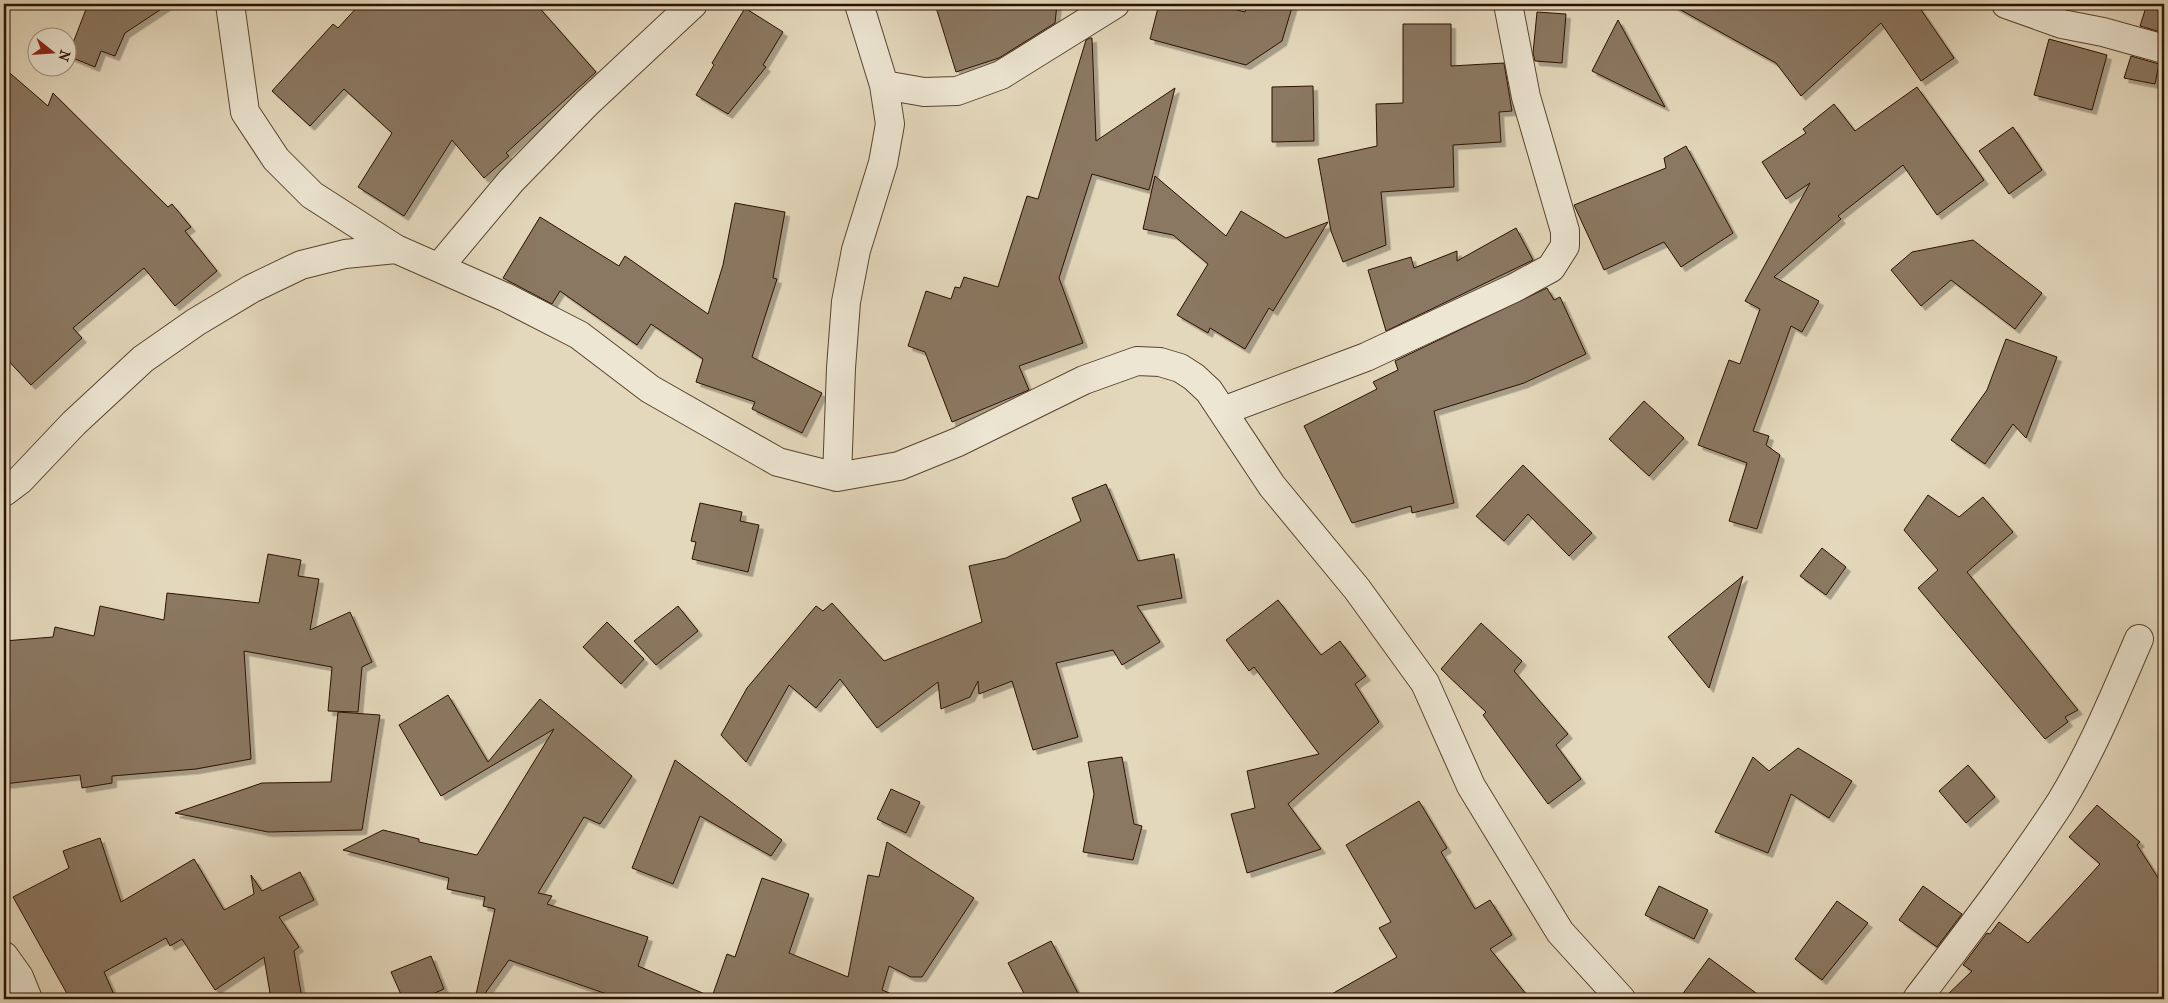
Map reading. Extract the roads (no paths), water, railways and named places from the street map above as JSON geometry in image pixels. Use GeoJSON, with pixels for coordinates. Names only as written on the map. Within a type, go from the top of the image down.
{"type":"FeatureCollection","features":[{"type":"Feature","properties":{"kind":"street"},"geometry":{"type":"LineString","coordinates":[[230,4],[245,112],[259,136],[276,159],[312,194],[396,249],[505,297],[579,335],[650,389],[778,462],[837,477],[899,466],[958,442],[1084,380],[1137,361],[1160,362],[1180,368],[1194,377],[1204,386],[1223,411],[1272,486],[1357,589],[1425,683],[1471,786],[1560,932],[1621,999]]}},
{"type":"Feature","properties":{"kind":"street"},"geometry":{"type":"LineString","coordinates":[[439,267],[511,181],[587,103],[693,4]]}},
{"type":"Feature","properties":{"kind":"street"},"geometry":{"type":"LineString","coordinates":[[837,477],[841,368],[846,302],[856,250],[883,162],[890,124],[884,85],[859,4]]}},
{"type":"Feature","properties":{"kind":"street"},"geometry":{"type":"LineString","coordinates":[[884,85],[924,92],[957,91],[1002,75],[1115,4]]}},
{"type":"Feature","properties":{"kind":"street"},"geometry":{"type":"LineString","coordinates":[[1223,411],[1366,357],[1497,296],[1551,268],[1565,246],[1565,231],[1526,97],[1508,4]]}},
{"type":"Feature","properties":{"kind":"street"},"geometry":{"type":"LineString","coordinates":[[2006,4],[2062,24],[2103,32],[2164,49]]}},
{"type":"Feature","properties":{"kind":"street"},"geometry":{"type":"LineString","coordinates":[[4,492],[20,480],[74,423],[143,359],[196,322],[251,289],[301,266],[345,254],[396,249]]}},
{"type":"Feature","properties":{"kind":"street"},"geometry":{"type":"LineString","coordinates":[[1917,999],[1967,934],[2060,802],[2102,725],[2139,639]]}},
{"type":"Feature","properties":{"kind":"street"},"geometry":{"type":"LineString","coordinates":[[4,956],[19,977],[28,999]]}}]}
